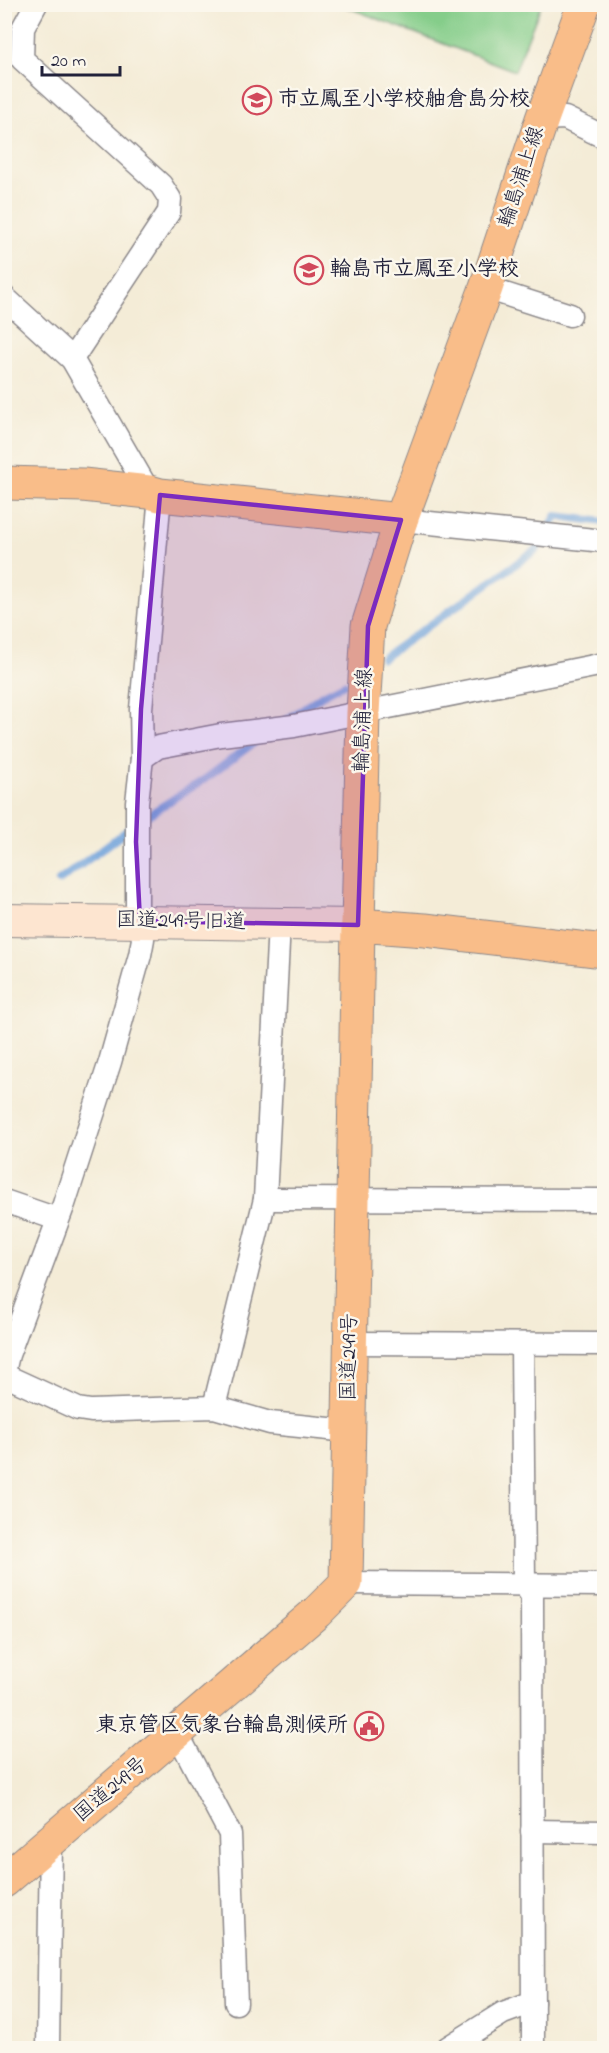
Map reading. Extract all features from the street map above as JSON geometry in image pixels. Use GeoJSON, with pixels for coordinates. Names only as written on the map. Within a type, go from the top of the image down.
{"type":"FeatureCollection","features":[{"type":"Feature","properties":{"kind":"main road","name":"輪島浦上線"},"geometry":{"type":"LineString","coordinates":[[358,925],[363,713],[368,626],[401,520],[486,288],[542,118],[584,4]]}},
{"type":"Feature","properties":{"kind":"main road"},"geometry":{"type":"LineString","coordinates":[[4,483],[83,485],[401,520]]}},
{"type":"Feature","properties":{"kind":"main road"},"geometry":{"type":"LineString","coordinates":[[358,925],[425,930],[604,951]]}},
{"type":"Feature","properties":{"kind":"main road","name":"国道249号"},"geometry":{"type":"LineString","coordinates":[[4,1881],[317,1612],[346,1583],[358,925]]}},
{"type":"Feature","properties":{"kind":"street"},"geometry":{"type":"LineString","coordinates":[[4,68],[17,33],[36,4]]}},
{"type":"Feature","properties":{"kind":"street"},"geometry":{"type":"LineString","coordinates":[[17,33],[22,58],[161,185],[170,199],[169,212],[72,359]]}},
{"type":"Feature","properties":{"kind":"street"},"geometry":{"type":"LineString","coordinates":[[542,118],[565,118],[604,137]]}},
{"type":"Feature","properties":{"kind":"street"},"geometry":{"type":"LineString","coordinates":[[486,288],[570,315]]}},
{"type":"Feature","properties":{"kind":"street"},"geometry":{"type":"LineString","coordinates":[[4,297],[72,359],[154,494],[141,709],[142,758],[137,802],[136,842],[137,906],[143,939],[110,1062],[64,1204],[8,1355],[4,1373],[78,1409],[91,1411],[214,1407],[270,1423],[349,1431]]}},
{"type":"Feature","properties":{"kind":"street"},"geometry":{"type":"LineString","coordinates":[[401,520],[604,541]]}},
{"type":"Feature","properties":{"kind":"street"},"geometry":{"type":"LineString","coordinates":[[142,758],[158,747],[221,735],[294,726],[604,664]]}},
{"type":"Feature","properties":{"kind":"street","name":"国道249号旧道"},"geometry":{"type":"LineString","coordinates":[[4,920],[358,925]]}},
{"type":"Feature","properties":{"kind":"street"},"geometry":{"type":"LineString","coordinates":[[214,1407],[265,1199],[279,924]]}},
{"type":"Feature","properties":{"kind":"street"},"geometry":{"type":"LineString","coordinates":[[265,1199],[604,1200]]}},
{"type":"Feature","properties":{"kind":"street"},"geometry":{"type":"LineString","coordinates":[[4,1201],[57,1219]]}},
{"type":"Feature","properties":{"kind":"street"},"geometry":{"type":"LineString","coordinates":[[350,1343],[604,1344]]}},
{"type":"Feature","properties":{"kind":"street"},"geometry":{"type":"LineString","coordinates":[[522,1344],[524,1584],[532,1596],[533,2049]]}},
{"type":"Feature","properties":{"kind":"street"},"geometry":{"type":"LineString","coordinates":[[346,1583],[604,1585]]}},
{"type":"Feature","properties":{"kind":"street"},"geometry":{"type":"LineString","coordinates":[[177,1733],[230,1834],[236,2003]]}},
{"type":"Feature","properties":{"kind":"street"},"geometry":{"type":"LineString","coordinates":[[532,1831],[604,1832]]}},
{"type":"Feature","properties":{"kind":"street"},"geometry":{"type":"LineString","coordinates":[[48,2049],[51,1841]]}},
{"type":"Feature","properties":{"kind":"street"},"geometry":{"type":"LineString","coordinates":[[447,2049],[503,2013],[533,2002]]}},
{"type":"Feature","properties":{"kind":"highlighted area"},"geometry":{"type":"Polygon","coordinates":[[[160,495],[401,520],[368,626],[358,925],[140,921],[136,842],[141,709],[160,495]]]}},
{"type":"Feature","properties":{"kind":"green space"},"geometry":{"type":"Polygon","coordinates":[[[541,4],[515,71],[341,5],[541,4]]]}},
{"type":"Feature","properties":{"kind":"waterway"},"geometry":{"type":"LineString","coordinates":[[383,658],[537,549],[556,516],[604,522]]}},
{"type":"Feature","properties":{"kind":"waterway"},"geometry":{"type":"LineString","coordinates":[[288,719],[321,696],[344,684]]}},
{"type":"Feature","properties":{"kind":"waterway"},"geometry":{"type":"LineString","coordinates":[[142,819],[208,777],[263,736]]}},
{"type":"Feature","properties":{"kind":"waterway"},"geometry":{"type":"LineString","coordinates":[[59,881],[132,827]]}},
{"type":"Feature","properties":{"kind":"place","name":"市立鳳至小学校舳倉島分校"},"geometry":{"type":"Point","coordinates":[257,100]}},
{"type":"Feature","properties":{"kind":"place","name":"輪島市立鳳至小学校"},"geometry":{"type":"Point","coordinates":[309,270]}},
{"type":"Feature","properties":{"kind":"place","name":"東京管区気象台輪島測候所"},"geometry":{"type":"Point","coordinates":[369,1726]}}]}
